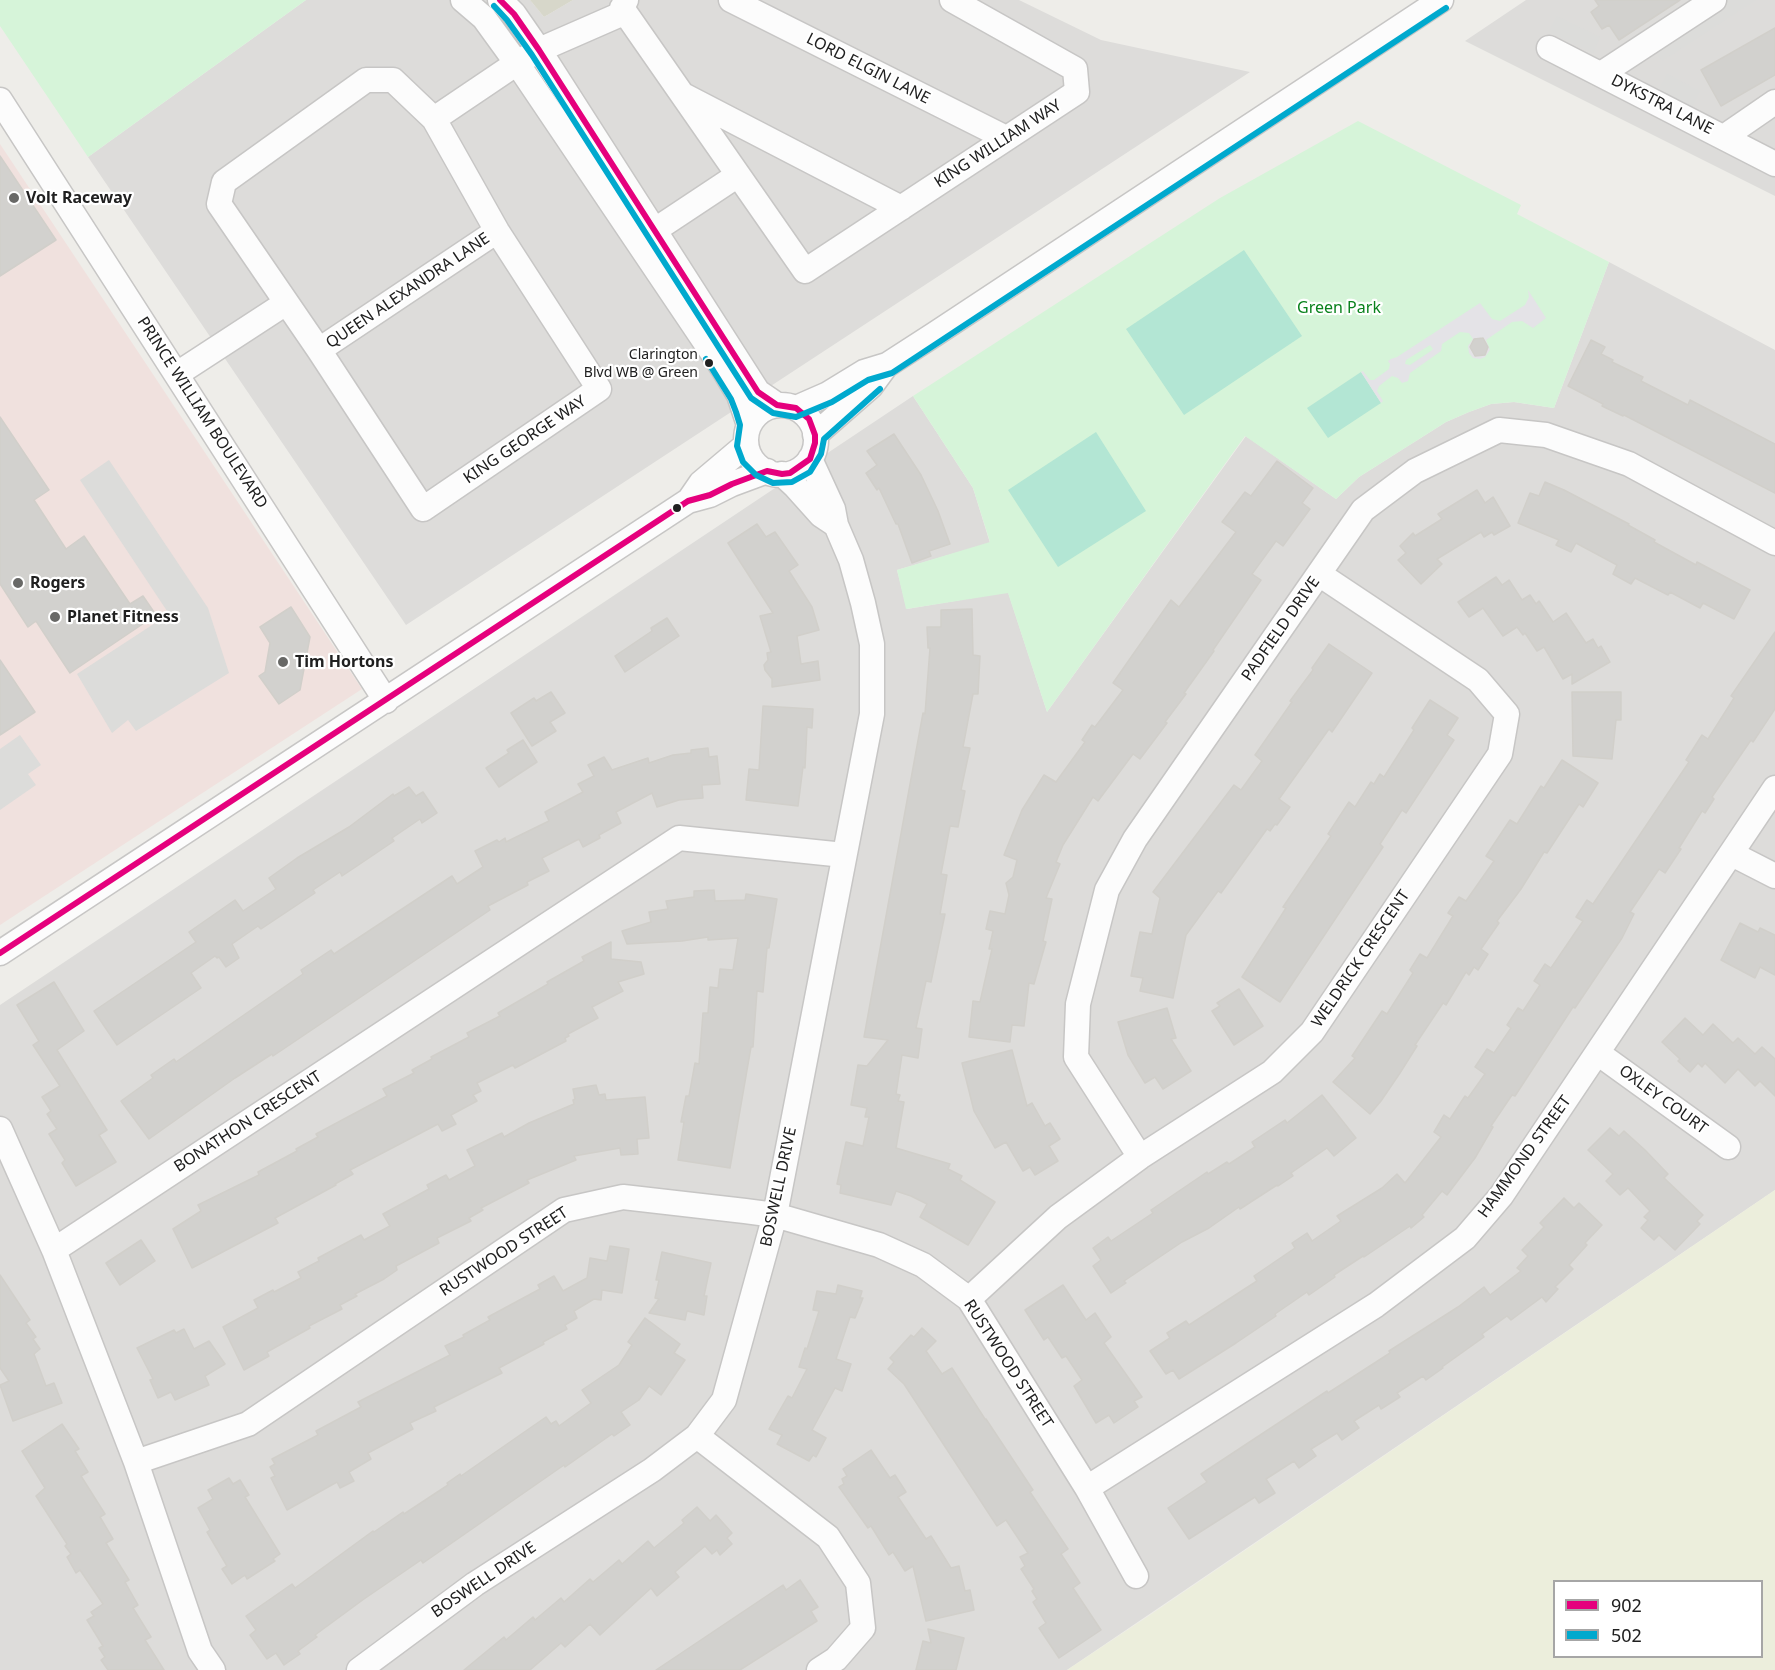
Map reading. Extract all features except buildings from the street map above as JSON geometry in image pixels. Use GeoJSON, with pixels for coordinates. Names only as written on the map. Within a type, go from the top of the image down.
{"type":"FeatureCollection","features":[{"type":"Feature","properties":{"kind":"street"},"geometry":{"type":"LineString","coordinates":[[0,953],[688,501],[710,495],[732,484],[774,473],[798,470],[810,459],[815,435],[809,419],[758,392],[484,18],[463,0]]}},
{"type":"Feature","properties":{"kind":"street"},"geometry":{"type":"LineString","coordinates":[[500,0],[514,14],[539,50],[739,395],[751,458],[774,473]]}},
{"type":"Feature","properties":{"kind":"street","name":"LORD ELGIN LANE"},"geometry":{"type":"LineString","coordinates":[[731,0],[1006,138]]}},
{"type":"Feature","properties":{"kind":"street","name":"KING WILLIAM WAY"},"geometry":{"type":"LineString","coordinates":[[624,4],[683,95],[805,271],[1077,92],[1075,69],[952,0]]}},
{"type":"Feature","properties":{"kind":"street"},"geometry":{"type":"LineString","coordinates":[[688,501],[701,483],[748,435],[760,411],[828,394],[864,372],[887,365],[1441,0]]}},
{"type":"Feature","properties":{"kind":"street"},"geometry":{"type":"LineString","coordinates":[[1601,74],[1714,0]]}},
{"type":"Feature","properties":{"kind":"street","name":"KING WILLIAM WAY"},"geometry":{"type":"LineString","coordinates":[[539,50],[619,15],[624,4]]}},
{"type":"Feature","properties":{"kind":"street","name":"DYKSTRA LANE"},"geometry":{"type":"LineString","coordinates":[[1549,48],[1775,164]]}},
{"type":"Feature","properties":{"kind":"street"},"geometry":{"type":"LineString","coordinates":[[434,119],[539,50]]}},
{"type":"Feature","properties":{"kind":"street","name":"KING GEORGE WAY"},"geometry":{"type":"LineString","coordinates":[[366,80],[393,80],[434,119],[497,231],[599,389],[423,509],[319,350],[219,204],[224,182],[366,80]]}},
{"type":"Feature","properties":{"kind":"street","name":"PRINCE WILLIAM BOULEVARD"},"geometry":{"type":"LineString","coordinates":[[0,90],[17,125]]}},
{"type":"Feature","properties":{"kind":"street","name":"KING WILLIAM WAY"},"geometry":{"type":"LineString","coordinates":[[683,95],[901,208]]}},
{"type":"Feature","properties":{"kind":"street","name":"PRINCE WILLIAM BOULEVARD"},"geometry":{"type":"LineString","coordinates":[[0,100],[386,701]]}},
{"type":"Feature","properties":{"kind":"street"},"geometry":{"type":"LineString","coordinates":[[1724,137],[1775,102]]}},
{"type":"Feature","properties":{"kind":"street"},"geometry":{"type":"LineString","coordinates":[[646,237],[738,175]]}},
{"type":"Feature","properties":{"kind":"street","name":"QUEEN ALEXANDRA LANE"},"geometry":{"type":"LineString","coordinates":[[319,350],[497,231]]}},
{"type":"Feature","properties":{"kind":"street"},"geometry":{"type":"LineString","coordinates":[[177,374],[286,303]]}},
{"type":"Feature","properties":{"kind":"street"},"geometry":{"type":"LineString","coordinates":[[815,435],[871,386],[887,365]]}},
{"type":"Feature","properties":{"kind":"street","name":"PADFIELD DRIVE"},"geometry":{"type":"LineString","coordinates":[[1140,1157],[1076,1057],[1078,1004],[1107,890],[1135,839],[1363,510],[1415,471],[1499,430],[1546,435],[1629,464],[1775,543]]}},
{"type":"Feature","properties":{"kind":"street","name":"BOSWELL DRIVE"},"geometry":{"type":"LineString","coordinates":[[359,1670],[474,1584],[652,1470],[697,1436],[724,1400],[775,1215],[872,714],[872,644],[851,560],[836,525],[833,509],[810,459]]}},
{"type":"Feature","properties":{"kind":"street","name":"BOSWELL DRIVE"},"geometry":{"type":"LineString","coordinates":[[774,473],[795,486],[821,514],[836,525]]}},
{"type":"Feature","properties":{"kind":"street","name":"WELDRICK CRESCENT"},"geometry":{"type":"LineString","coordinates":[[969,1299],[1058,1216],[1140,1157],[1272,1072],[1312,1032],[1500,754],[1507,714],[1478,680],[1320,574]]}},
{"type":"Feature","properties":{"kind":"street","name":"HAMMOND STREET"},"geometry":{"type":"LineString","coordinates":[[1087,1488],[1376,1305],[1465,1238],[1501,1196],[1775,788]]}},
{"type":"Feature","properties":{"kind":"street","name":"BONATHON CRESCENT"},"geometry":{"type":"LineString","coordinates":[[54,1250],[679,838],[844,855]]}},
{"type":"Feature","properties":{"kind":"street"},"geometry":{"type":"LineString","coordinates":[[1732,854],[1775,876]]}},
{"type":"Feature","properties":{"kind":"street","name":"OXLEY COURT"},"geometry":{"type":"LineString","coordinates":[[1599,1053],[1728,1147]]}},
{"type":"Feature","properties":{"kind":"street"},"geometry":{"type":"LineString","coordinates":[[0,1129],[54,1250],[136,1462],[200,1651],[213,1670]]}},
{"type":"Feature","properties":{"kind":"street","name":"RUSTWOOD STREET"},"geometry":{"type":"LineString","coordinates":[[136,1462],[248,1424],[564,1210],[623,1197],[775,1215],[879,1245],[923,1265],[969,1299],[1087,1488],[1136,1576]]}},
{"type":"Feature","properties":{"kind":"street"},"geometry":{"type":"LineString","coordinates":[[697,1436],[828,1537],[858,1582],[863,1628],[836,1659],[819,1670]]}},
{"type":"Feature","properties":{"kind":"shaded area"},"geometry":{"type":"Polygon","coordinates":[[[306,0],[530,0],[544,17],[573,0],[1019,0],[1101,40],[1250,72],[406,625],[88,157],[306,0]]]}},
{"type":"Feature","properties":{"kind":"shaded area"},"geometry":{"type":"Polygon","coordinates":[[[530,0],[573,0],[544,17],[530,0]]]}},
{"type":"Feature","properties":{"kind":"shaded area"},"geometry":{"type":"Polygon","coordinates":[[[1526,0],[1775,0],[1775,196],[1465,41],[1526,0]]]}},
{"type":"Feature","properties":{"kind":"shaded area"},"geometry":{"type":"Polygon","coordinates":[[[1694,0],[1756,0],[1662,61],[1643,32],[1694,0]]]}},
{"type":"Feature","properties":{"kind":"shaded area"},"geometry":{"type":"Polygon","coordinates":[[[1557,16],[1600,37],[1593,53],[1549,32],[1557,16]]]}},
{"type":"Feature","properties":{"kind":"shaded area"},"geometry":{"type":"Polygon","coordinates":[[[1667,74],[1700,91],[1692,107],[1659,90],[1667,74]]]}},
{"type":"Feature","properties":{"kind":"shaded area"},"geometry":{"type":"Polygon","coordinates":[[[0,144],[362,689],[0,925],[0,144]]]}},
{"type":"Feature","properties":{"kind":"shaded area"},"geometry":{"type":"Polygon","coordinates":[[[1609,262],[1775,350],[1775,1190],[1067,1670],[0,1670],[0,1005],[913,396],[973,488],[990,543],[897,570],[907,609],[1008,592],[1047,712],[1246,436],[1336,499],[1359,477],[1446,422],[1469,412],[1491,404],[1514,402],[1554,408],[1609,262]]]}},
{"type":"Feature","properties":{"kind":"shaded area"},"geometry":{"type":"Polygon","coordinates":[[[1528,290],[1546,318],[1533,328],[1522,321],[1512,322],[1486,340],[1490,350],[1485,357],[1473,358],[1468,346],[1473,339],[1469,333],[1460,332],[1442,344],[1441,351],[1410,373],[1408,381],[1402,383],[1398,378],[1392,376],[1379,386],[1377,391],[1383,401],[1381,403],[1361,372],[1363,371],[1370,380],[1374,380],[1389,369],[1388,361],[1480,303],[1492,319],[1500,321],[1525,305],[1529,297],[1528,290]],[[1430,345],[1406,360],[1405,364],[1410,365],[1433,349],[1430,345]]]}},
{"type":"Feature","properties":{"kind":"shaded area"},"geometry":{"type":"Polygon","coordinates":[[[109,460],[208,608],[229,673],[136,731],[128,720],[112,733],[77,674],[169,614],[80,480],[109,460]]]}},
{"type":"Feature","properties":{"kind":"shaded area"},"geometry":{"type":"Polygon","coordinates":[[[20,735],[41,765],[28,774],[36,785],[0,810],[0,749],[20,735]]]}},
{"type":"Feature","properties":{"kind":"green space"},"geometry":{"type":"Polygon","coordinates":[[[0,0],[306,0],[88,157],[0,26],[0,0]]]}},
{"type":"Feature","properties":{"kind":"green space","name":"Green Park"},"geometry":{"type":"Polygon","coordinates":[[[1358,121],[1521,205],[1517,214],[1609,262],[1554,408],[1514,402],[1491,404],[1469,412],[1446,422],[1359,477],[1336,499],[1245,436],[1047,712],[1008,593],[906,609],[897,570],[990,542],[973,488],[913,396],[1220,198],[1358,121]]]}},
{"type":"Feature","properties":{"kind":"green space"},"geometry":{"type":"Polygon","coordinates":[[[1244,250],[1302,336],[1184,415],[1126,329],[1244,250]]]}},
{"type":"Feature","properties":{"kind":"green space"},"geometry":{"type":"Polygon","coordinates":[[[1361,372],[1381,403],[1328,438],[1307,408],[1361,372]]]}},
{"type":"Feature","properties":{"kind":"green space"},"geometry":{"type":"Polygon","coordinates":[[[1096,432],[1146,511],[1058,567],[1008,490],[1096,432]]]}},
{"type":"Feature","properties":{"kind":"green space"},"geometry":{"type":"Polygon","coordinates":[[[1775,1190],[1775,1670],[1067,1670],[1147,1617],[1775,1190]]]}},
{"type":"Feature","properties":{"kind":"transit line","name":"902"},"geometry":{"type":"LineString","coordinates":[[0,953],[688,501],[710,495],[767,471],[790,473],[810,459],[815,435],[809,419],[796,408],[777,405],[758,392],[539,50],[514,14],[500,0]]}},
{"type":"Feature","properties":{"kind":"transit line","name":"502"},"geometry":{"type":"LineString","coordinates":[[494,6],[532,55],[751,398],[773,413],[796,417],[832,402],[868,380],[892,373],[1446,8]]}},
{"type":"Feature","properties":{"kind":"transit line","name":"502"},"geometry":{"type":"LineString","coordinates":[[706,359],[731,399],[736,412],[740,425],[737,446],[743,462],[756,475],[773,483],[792,482],[810,472],[821,454],[824,439],[880,389]]}},
{"type":"Feature","properties":{"kind":"place","name":"Volt Raceway"},"geometry":{"type":"Point","coordinates":[14,198]}},
{"type":"Feature","properties":{"kind":"place","name":"Clarington Blvd WB @ Green"},"geometry":{"type":"Point","coordinates":[709,363]}},
{"type":"Feature","properties":{"kind":"place","name":"Rogers"},"geometry":{"type":"Point","coordinates":[18,583]}},
{"type":"Feature","properties":{"kind":"place","name":"Planet Fitness"},"geometry":{"type":"Point","coordinates":[55,617]}},
{"type":"Feature","properties":{"kind":"place","name":"Tim Hortons"},"geometry":{"type":"Point","coordinates":[283,662]}}]}
